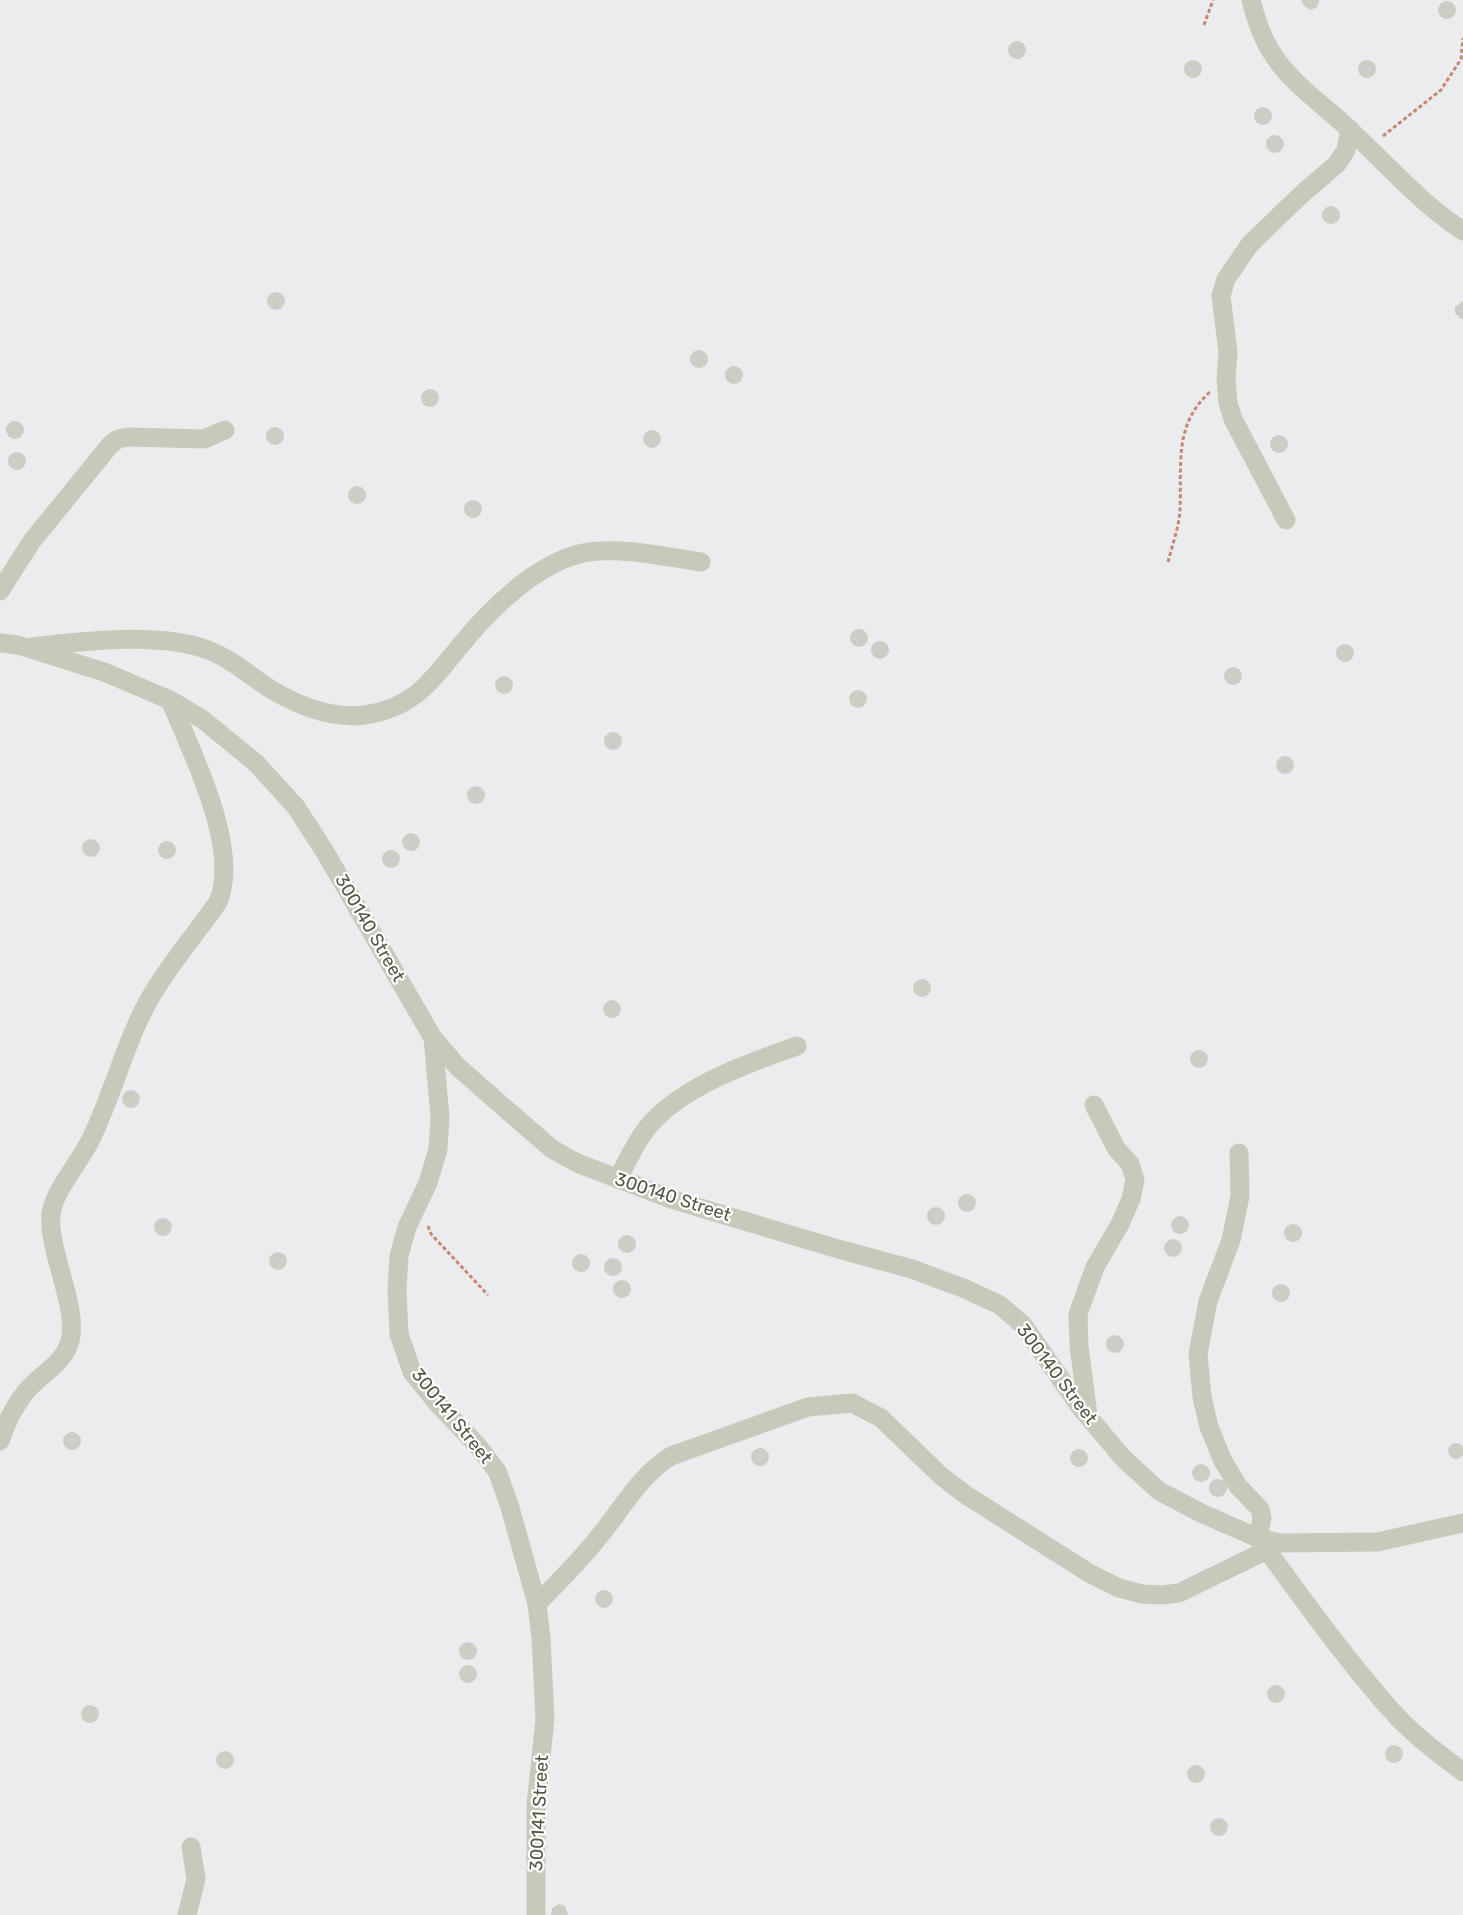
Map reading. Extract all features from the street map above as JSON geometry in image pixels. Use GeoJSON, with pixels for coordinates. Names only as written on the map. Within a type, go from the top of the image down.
{"type":"FeatureCollection","features":[{"type":"Feature","properties":{"kind":"street"},"geometry":{"type":"LineString","coordinates":[[1251,0],[1263,38],[1288,74],[1350,129],[1440,216],[1463,231]]}},
{"type":"Feature","properties":{"kind":"street"},"geometry":{"type":"LineString","coordinates":[[1286,520],[1233,420],[1228,403],[1226,378],[1228,352],[1221,296],[1226,279],[1250,244],[1303,193],[1337,164],[1346,150],[1350,129]]}},
{"type":"Feature","properties":{"kind":"street"},"geometry":{"type":"LineString","coordinates":[[0,591],[32,541],[111,444],[118,439],[129,437],[204,439],[225,430]]}},
{"type":"Feature","properties":{"kind":"street"},"geometry":{"type":"LineString","coordinates":[[27,648],[80,642],[158,640],[188,644],[225,658],[273,690],[300,704],[344,716],[366,715],[392,708],[414,697],[436,678],[460,646],[492,611],[526,582],[563,560],[588,552],[613,551],[701,562]]}},
{"type":"Feature","properties":{"kind":"street","name":"300140 Street"},"geometry":{"type":"LineString","coordinates":[[0,643],[27,648],[104,672],[170,700],[202,719],[256,763],[296,807],[325,852],[433,1038],[458,1067],[552,1149],[576,1163],[618,1180],[720,1214],[912,1269],[963,1288],[1000,1305],[1023,1325],[1088,1417],[1123,1458],[1159,1491],[1263,1544],[1377,1542],[1463,1523]]}},
{"type":"Feature","properties":{"kind":"street"},"geometry":{"type":"LineString","coordinates":[[0,1442],[8,1419],[18,1402],[31,1386],[60,1360],[69,1346],[72,1335],[69,1308],[50,1227],[52,1212],[57,1198],[91,1139],[125,1048],[144,1009],[218,902],[224,888],[226,867],[207,790],[170,700]]}},
{"type":"Feature","properties":{"kind":"street","name":"300141 Street"},"geometry":{"type":"LineString","coordinates":[[433,1038],[440,1117],[438,1149],[419,1202],[407,1228],[399,1256],[397,1290],[399,1334],[412,1372],[438,1404],[477,1445],[497,1471],[509,1504],[536,1604],[541,1638],[545,1719],[536,1805],[536,1915]]}},
{"type":"Feature","properties":{"kind":"street"},"geometry":{"type":"LineString","coordinates":[[618,1180],[638,1141],[656,1118],[685,1096],[751,1062],[797,1046]]}},
{"type":"Feature","properties":{"kind":"street"},"geometry":{"type":"LineString","coordinates":[[1088,1417],[1079,1346],[1078,1314],[1095,1267],[1120,1224],[1131,1199],[1135,1180],[1130,1164],[1116,1148],[1094,1105]]}},
{"type":"Feature","properties":{"kind":"street"},"geometry":{"type":"LineString","coordinates":[[1239,1152],[1240,1196],[1231,1240],[1208,1301],[1198,1354],[1202,1397],[1209,1427],[1223,1461],[1233,1477],[1260,1509],[1263,1544],[1344,1652],[1391,1710],[1428,1746],[1463,1772]]}},
{"type":"Feature","properties":{"kind":"street"},"geometry":{"type":"LineString","coordinates":[[536,1604],[592,1546],[641,1481],[656,1466],[671,1456],[808,1407],[835,1403],[852,1403],[881,1418],[940,1475],[966,1495],[1089,1574],[1119,1588],[1142,1594],[1161,1595],[1179,1593],[1197,1586],[1263,1544]]}},
{"type":"Feature","properties":{"kind":"street"},"geometry":{"type":"LineString","coordinates":[[187,1915],[196,1879],[191,1847]]}},
{"type":"Feature","properties":{"kind":"path"},"geometry":{"type":"LineString","coordinates":[[1204,25],[1213,0]]}},
{"type":"Feature","properties":{"kind":"path"},"geometry":{"type":"LineString","coordinates":[[1368,147],[1441,90],[1461,59],[1463,38]]}},
{"type":"Feature","properties":{"kind":"path"},"geometry":{"type":"LineString","coordinates":[[1168,562],[1180,512],[1180,443],[1199,402],[1226,378]]}},
{"type":"Feature","properties":{"kind":"path"},"geometry":{"type":"LineString","coordinates":[[419,1202],[431,1234],[488,1295]]}},
{"type":"Feature","properties":{"kind":"building"},"geometry":{"type":"Polygon","coordinates":[[[1301,0],[1319,0],[1319,2],[1317,7],[1311,10],[1304,6],[1301,0]]]}},
{"type":"Feature","properties":{"kind":"building"},"geometry":{"type":"Polygon","coordinates":[[[1447,1],[1453,4],[1456,10],[1453,16],[1447,19],[1441,16],[1438,10],[1441,4],[1447,1]]]}},
{"type":"Feature","properties":{"kind":"building"},"geometry":{"type":"Polygon","coordinates":[[[1017,41],[1023,44],[1026,50],[1023,56],[1017,59],[1011,56],[1008,50],[1011,44],[1017,41]]]}},
{"type":"Feature","properties":{"kind":"building"},"geometry":{"type":"Polygon","coordinates":[[[1193,60],[1199,63],[1202,69],[1199,75],[1193,78],[1187,75],[1184,69],[1187,63],[1193,60]]]}},
{"type":"Feature","properties":{"kind":"building"},"geometry":{"type":"Polygon","coordinates":[[[1367,60],[1373,63],[1376,69],[1373,75],[1367,78],[1361,75],[1358,69],[1361,63],[1367,60]]]}},
{"type":"Feature","properties":{"kind":"building"},"geometry":{"type":"Polygon","coordinates":[[[1263,107],[1269,110],[1272,116],[1269,122],[1263,125],[1257,122],[1254,116],[1257,110],[1263,107]]]}},
{"type":"Feature","properties":{"kind":"building"},"geometry":{"type":"Polygon","coordinates":[[[1275,135],[1281,138],[1284,144],[1281,150],[1275,153],[1269,150],[1266,144],[1269,138],[1275,135]]]}},
{"type":"Feature","properties":{"kind":"building"},"geometry":{"type":"Polygon","coordinates":[[[1331,206],[1337,209],[1340,215],[1337,221],[1331,224],[1325,221],[1322,215],[1325,209],[1331,206]]]}},
{"type":"Feature","properties":{"kind":"building"},"geometry":{"type":"Polygon","coordinates":[[[276,292],[282,295],[285,301],[282,307],[276,310],[270,307],[267,301],[270,295],[276,292]]]}},
{"type":"Feature","properties":{"kind":"building"},"geometry":{"type":"Polygon","coordinates":[[[1463,301],[1463,319],[1461,319],[1455,313],[1455,307],[1463,301]]]}},
{"type":"Feature","properties":{"kind":"building"},"geometry":{"type":"Polygon","coordinates":[[[699,350],[705,353],[708,359],[705,365],[699,368],[693,365],[690,359],[693,353],[699,350]]]}},
{"type":"Feature","properties":{"kind":"building"},"geometry":{"type":"Polygon","coordinates":[[[734,366],[740,369],[743,375],[740,381],[734,384],[728,381],[725,375],[728,369],[734,366]]]}},
{"type":"Feature","properties":{"kind":"building"},"geometry":{"type":"Polygon","coordinates":[[[430,389],[436,392],[439,398],[436,404],[430,407],[424,404],[421,398],[424,392],[430,389]]]}},
{"type":"Feature","properties":{"kind":"building"},"geometry":{"type":"Polygon","coordinates":[[[15,421],[21,424],[24,430],[21,436],[15,439],[9,436],[6,430],[9,424],[15,421]]]}},
{"type":"Feature","properties":{"kind":"building"},"geometry":{"type":"Polygon","coordinates":[[[275,427],[281,430],[284,436],[281,442],[275,445],[269,442],[266,436],[269,430],[275,427]]]}},
{"type":"Feature","properties":{"kind":"building"},"geometry":{"type":"Polygon","coordinates":[[[652,430],[658,433],[661,439],[658,445],[652,448],[646,445],[643,439],[646,433],[652,430]]]}},
{"type":"Feature","properties":{"kind":"building"},"geometry":{"type":"Polygon","coordinates":[[[1279,435],[1285,438],[1288,444],[1285,450],[1279,453],[1273,450],[1270,444],[1273,438],[1279,435]]]}},
{"type":"Feature","properties":{"kind":"building"},"geometry":{"type":"Polygon","coordinates":[[[17,452],[23,455],[26,461],[23,467],[17,470],[11,467],[8,461],[11,455],[17,452]]]}},
{"type":"Feature","properties":{"kind":"building"},"geometry":{"type":"Polygon","coordinates":[[[357,486],[363,489],[366,495],[363,501],[357,504],[351,501],[348,495],[351,489],[357,486]]]}},
{"type":"Feature","properties":{"kind":"building"},"geometry":{"type":"Polygon","coordinates":[[[473,500],[479,503],[482,509],[479,515],[473,518],[467,515],[464,509],[467,503],[473,500]]]}},
{"type":"Feature","properties":{"kind":"building"},"geometry":{"type":"Polygon","coordinates":[[[859,629],[865,632],[868,638],[865,644],[859,647],[853,644],[850,638],[853,632],[859,629]]]}},
{"type":"Feature","properties":{"kind":"building"},"geometry":{"type":"Polygon","coordinates":[[[880,641],[886,644],[889,650],[886,656],[880,659],[874,656],[871,650],[874,644],[880,641]]]}},
{"type":"Feature","properties":{"kind":"building"},"geometry":{"type":"Polygon","coordinates":[[[1345,644],[1351,647],[1354,653],[1351,659],[1345,662],[1339,659],[1336,653],[1339,647],[1345,644]]]}},
{"type":"Feature","properties":{"kind":"building"},"geometry":{"type":"Polygon","coordinates":[[[1233,667],[1239,670],[1242,676],[1239,682],[1233,685],[1227,682],[1224,676],[1227,670],[1233,667]]]}},
{"type":"Feature","properties":{"kind":"building"},"geometry":{"type":"Polygon","coordinates":[[[504,676],[510,679],[513,685],[510,691],[504,694],[498,691],[495,685],[498,679],[504,676]]]}},
{"type":"Feature","properties":{"kind":"building"},"geometry":{"type":"Polygon","coordinates":[[[858,690],[864,693],[867,699],[864,705],[858,708],[852,705],[849,699],[852,693],[858,690]]]}},
{"type":"Feature","properties":{"kind":"building"},"geometry":{"type":"Polygon","coordinates":[[[613,732],[619,735],[622,741],[619,747],[613,750],[607,747],[604,741],[607,735],[613,732]]]}},
{"type":"Feature","properties":{"kind":"building"},"geometry":{"type":"Polygon","coordinates":[[[1285,756],[1291,759],[1294,765],[1291,771],[1285,774],[1279,771],[1276,765],[1279,759],[1285,756]]]}},
{"type":"Feature","properties":{"kind":"building"},"geometry":{"type":"Polygon","coordinates":[[[476,786],[482,789],[485,795],[482,801],[476,804],[470,801],[467,795],[470,789],[476,786]]]}},
{"type":"Feature","properties":{"kind":"building"},"geometry":{"type":"Polygon","coordinates":[[[411,833],[417,836],[420,842],[417,848],[411,851],[405,848],[402,842],[405,836],[411,833]]]}},
{"type":"Feature","properties":{"kind":"building"},"geometry":{"type":"Polygon","coordinates":[[[91,839],[97,842],[100,848],[97,854],[91,857],[85,854],[82,848],[85,842],[91,839]]]}},
{"type":"Feature","properties":{"kind":"building"},"geometry":{"type":"Polygon","coordinates":[[[167,841],[173,844],[176,850],[173,856],[167,859],[161,856],[158,850],[161,844],[167,841]]]}},
{"type":"Feature","properties":{"kind":"building"},"geometry":{"type":"Polygon","coordinates":[[[391,850],[397,853],[400,859],[397,865],[391,868],[385,865],[382,859],[385,853],[391,850]]]}},
{"type":"Feature","properties":{"kind":"building"},"geometry":{"type":"Polygon","coordinates":[[[922,979],[928,982],[931,988],[928,994],[922,997],[916,994],[913,988],[916,982],[922,979]]]}},
{"type":"Feature","properties":{"kind":"building"},"geometry":{"type":"Polygon","coordinates":[[[612,1000],[618,1003],[621,1009],[618,1015],[612,1018],[606,1015],[603,1009],[606,1003],[612,1000]]]}},
{"type":"Feature","properties":{"kind":"building"},"geometry":{"type":"Polygon","coordinates":[[[1199,1050],[1205,1053],[1208,1059],[1205,1065],[1199,1068],[1193,1065],[1190,1059],[1193,1053],[1199,1050]]]}},
{"type":"Feature","properties":{"kind":"building"},"geometry":{"type":"Polygon","coordinates":[[[131,1090],[137,1093],[140,1099],[137,1105],[131,1108],[125,1105],[122,1099],[125,1093],[131,1090]]]}},
{"type":"Feature","properties":{"kind":"building"},"geometry":{"type":"Polygon","coordinates":[[[967,1194],[973,1197],[976,1203],[973,1209],[967,1212],[961,1209],[958,1203],[961,1197],[967,1194]]]}},
{"type":"Feature","properties":{"kind":"building"},"geometry":{"type":"Polygon","coordinates":[[[936,1207],[942,1210],[945,1216],[942,1222],[936,1225],[930,1222],[927,1216],[930,1210],[936,1207]]]}},
{"type":"Feature","properties":{"kind":"building"},"geometry":{"type":"Polygon","coordinates":[[[1180,1216],[1186,1219],[1189,1225],[1186,1231],[1180,1234],[1174,1231],[1171,1225],[1174,1219],[1180,1216]]]}},
{"type":"Feature","properties":{"kind":"building"},"geometry":{"type":"Polygon","coordinates":[[[163,1218],[169,1221],[172,1227],[169,1233],[163,1236],[157,1233],[154,1227],[157,1221],[163,1218]]]}},
{"type":"Feature","properties":{"kind":"building"},"geometry":{"type":"Polygon","coordinates":[[[1293,1224],[1299,1227],[1302,1233],[1299,1239],[1293,1242],[1287,1239],[1284,1233],[1287,1227],[1293,1224]]]}},
{"type":"Feature","properties":{"kind":"building"},"geometry":{"type":"Polygon","coordinates":[[[627,1235],[633,1238],[636,1244],[633,1250],[627,1253],[621,1250],[618,1244],[621,1238],[627,1235]]]}},
{"type":"Feature","properties":{"kind":"building"},"geometry":{"type":"Polygon","coordinates":[[[1173,1239],[1179,1242],[1182,1248],[1179,1254],[1173,1257],[1167,1254],[1164,1248],[1167,1242],[1173,1239]]]}},
{"type":"Feature","properties":{"kind":"building"},"geometry":{"type":"Polygon","coordinates":[[[278,1252],[284,1255],[287,1261],[284,1267],[278,1270],[272,1267],[269,1261],[272,1255],[278,1252]]]}},
{"type":"Feature","properties":{"kind":"building"},"geometry":{"type":"Polygon","coordinates":[[[581,1254],[587,1257],[590,1263],[587,1269],[581,1272],[575,1269],[572,1263],[575,1257],[581,1254]]]}},
{"type":"Feature","properties":{"kind":"building"},"geometry":{"type":"Polygon","coordinates":[[[613,1258],[619,1261],[622,1267],[619,1273],[613,1276],[607,1273],[604,1267],[607,1261],[613,1258]]]}},
{"type":"Feature","properties":{"kind":"building"},"geometry":{"type":"Polygon","coordinates":[[[622,1280],[628,1283],[631,1289],[628,1295],[622,1298],[616,1295],[613,1289],[616,1283],[622,1280]]]}},
{"type":"Feature","properties":{"kind":"building"},"geometry":{"type":"Polygon","coordinates":[[[1281,1284],[1287,1287],[1290,1293],[1287,1299],[1281,1302],[1275,1299],[1272,1293],[1275,1287],[1281,1284]]]}},
{"type":"Feature","properties":{"kind":"building"},"geometry":{"type":"Polygon","coordinates":[[[1115,1335],[1121,1338],[1124,1344],[1121,1350],[1115,1353],[1109,1350],[1106,1344],[1109,1338],[1115,1335]]]}},
{"type":"Feature","properties":{"kind":"building"},"geometry":{"type":"Polygon","coordinates":[[[72,1432],[78,1435],[81,1441],[78,1447],[72,1450],[66,1447],[63,1441],[66,1435],[72,1432]]]}},
{"type":"Feature","properties":{"kind":"building"},"geometry":{"type":"Polygon","coordinates":[[[1453,1443],[1459,1443],[1464,1448],[1462,1457],[1453,1459],[1448,1454],[1448,1448],[1453,1443]]]}},
{"type":"Feature","properties":{"kind":"building"},"geometry":{"type":"Polygon","coordinates":[[[760,1448],[766,1451],[769,1457],[766,1463],[760,1466],[754,1463],[751,1457],[754,1451],[760,1448]]]}},
{"type":"Feature","properties":{"kind":"building"},"geometry":{"type":"Polygon","coordinates":[[[1079,1449],[1085,1452],[1088,1458],[1085,1464],[1079,1467],[1073,1464],[1070,1458],[1073,1452],[1079,1449]]]}},
{"type":"Feature","properties":{"kind":"building"},"geometry":{"type":"Polygon","coordinates":[[[1201,1464],[1207,1467],[1210,1473],[1207,1479],[1201,1482],[1195,1479],[1192,1473],[1195,1467],[1201,1464]]]}},
{"type":"Feature","properties":{"kind":"building"},"geometry":{"type":"Polygon","coordinates":[[[1218,1479],[1224,1482],[1227,1488],[1224,1494],[1218,1497],[1212,1494],[1209,1488],[1212,1482],[1218,1479]]]}},
{"type":"Feature","properties":{"kind":"building"},"geometry":{"type":"Polygon","coordinates":[[[604,1590],[610,1593],[613,1599],[610,1605],[604,1608],[598,1605],[595,1599],[598,1593],[604,1590]]]}},
{"type":"Feature","properties":{"kind":"building"},"geometry":{"type":"Polygon","coordinates":[[[468,1642],[474,1645],[477,1651],[474,1657],[468,1660],[462,1657],[459,1651],[462,1645],[468,1642]]]}},
{"type":"Feature","properties":{"kind":"building"},"geometry":{"type":"Polygon","coordinates":[[[468,1665],[474,1668],[477,1674],[474,1680],[468,1683],[462,1680],[459,1674],[462,1668],[468,1665]]]}},
{"type":"Feature","properties":{"kind":"building"},"geometry":{"type":"Polygon","coordinates":[[[1276,1685],[1282,1688],[1285,1694],[1282,1700],[1276,1703],[1270,1700],[1267,1694],[1270,1688],[1276,1685]]]}},
{"type":"Feature","properties":{"kind":"building"},"geometry":{"type":"Polygon","coordinates":[[[90,1705],[96,1708],[99,1714],[96,1720],[90,1723],[84,1720],[81,1714],[84,1708],[90,1705]]]}},
{"type":"Feature","properties":{"kind":"building"},"geometry":{"type":"Polygon","coordinates":[[[1394,1745],[1400,1748],[1403,1754],[1400,1760],[1394,1763],[1388,1760],[1385,1754],[1388,1748],[1394,1745]]]}},
{"type":"Feature","properties":{"kind":"building"},"geometry":{"type":"Polygon","coordinates":[[[225,1751],[231,1754],[234,1760],[231,1766],[225,1769],[219,1766],[216,1760],[219,1754],[225,1751]]]}},
{"type":"Feature","properties":{"kind":"building"},"geometry":{"type":"Polygon","coordinates":[[[1196,1765],[1202,1768],[1205,1774],[1202,1780],[1196,1783],[1190,1780],[1187,1774],[1190,1768],[1196,1765]]]}},
{"type":"Feature","properties":{"kind":"building"},"geometry":{"type":"Polygon","coordinates":[[[1219,1818],[1225,1821],[1228,1827],[1225,1833],[1219,1836],[1213,1833],[1210,1827],[1213,1821],[1219,1818]]]}},
{"type":"Feature","properties":{"kind":"building"},"geometry":{"type":"Polygon","coordinates":[[[559,1904],[565,1906],[568,1915],[551,1915],[552,1908],[559,1904]]]}}]}
